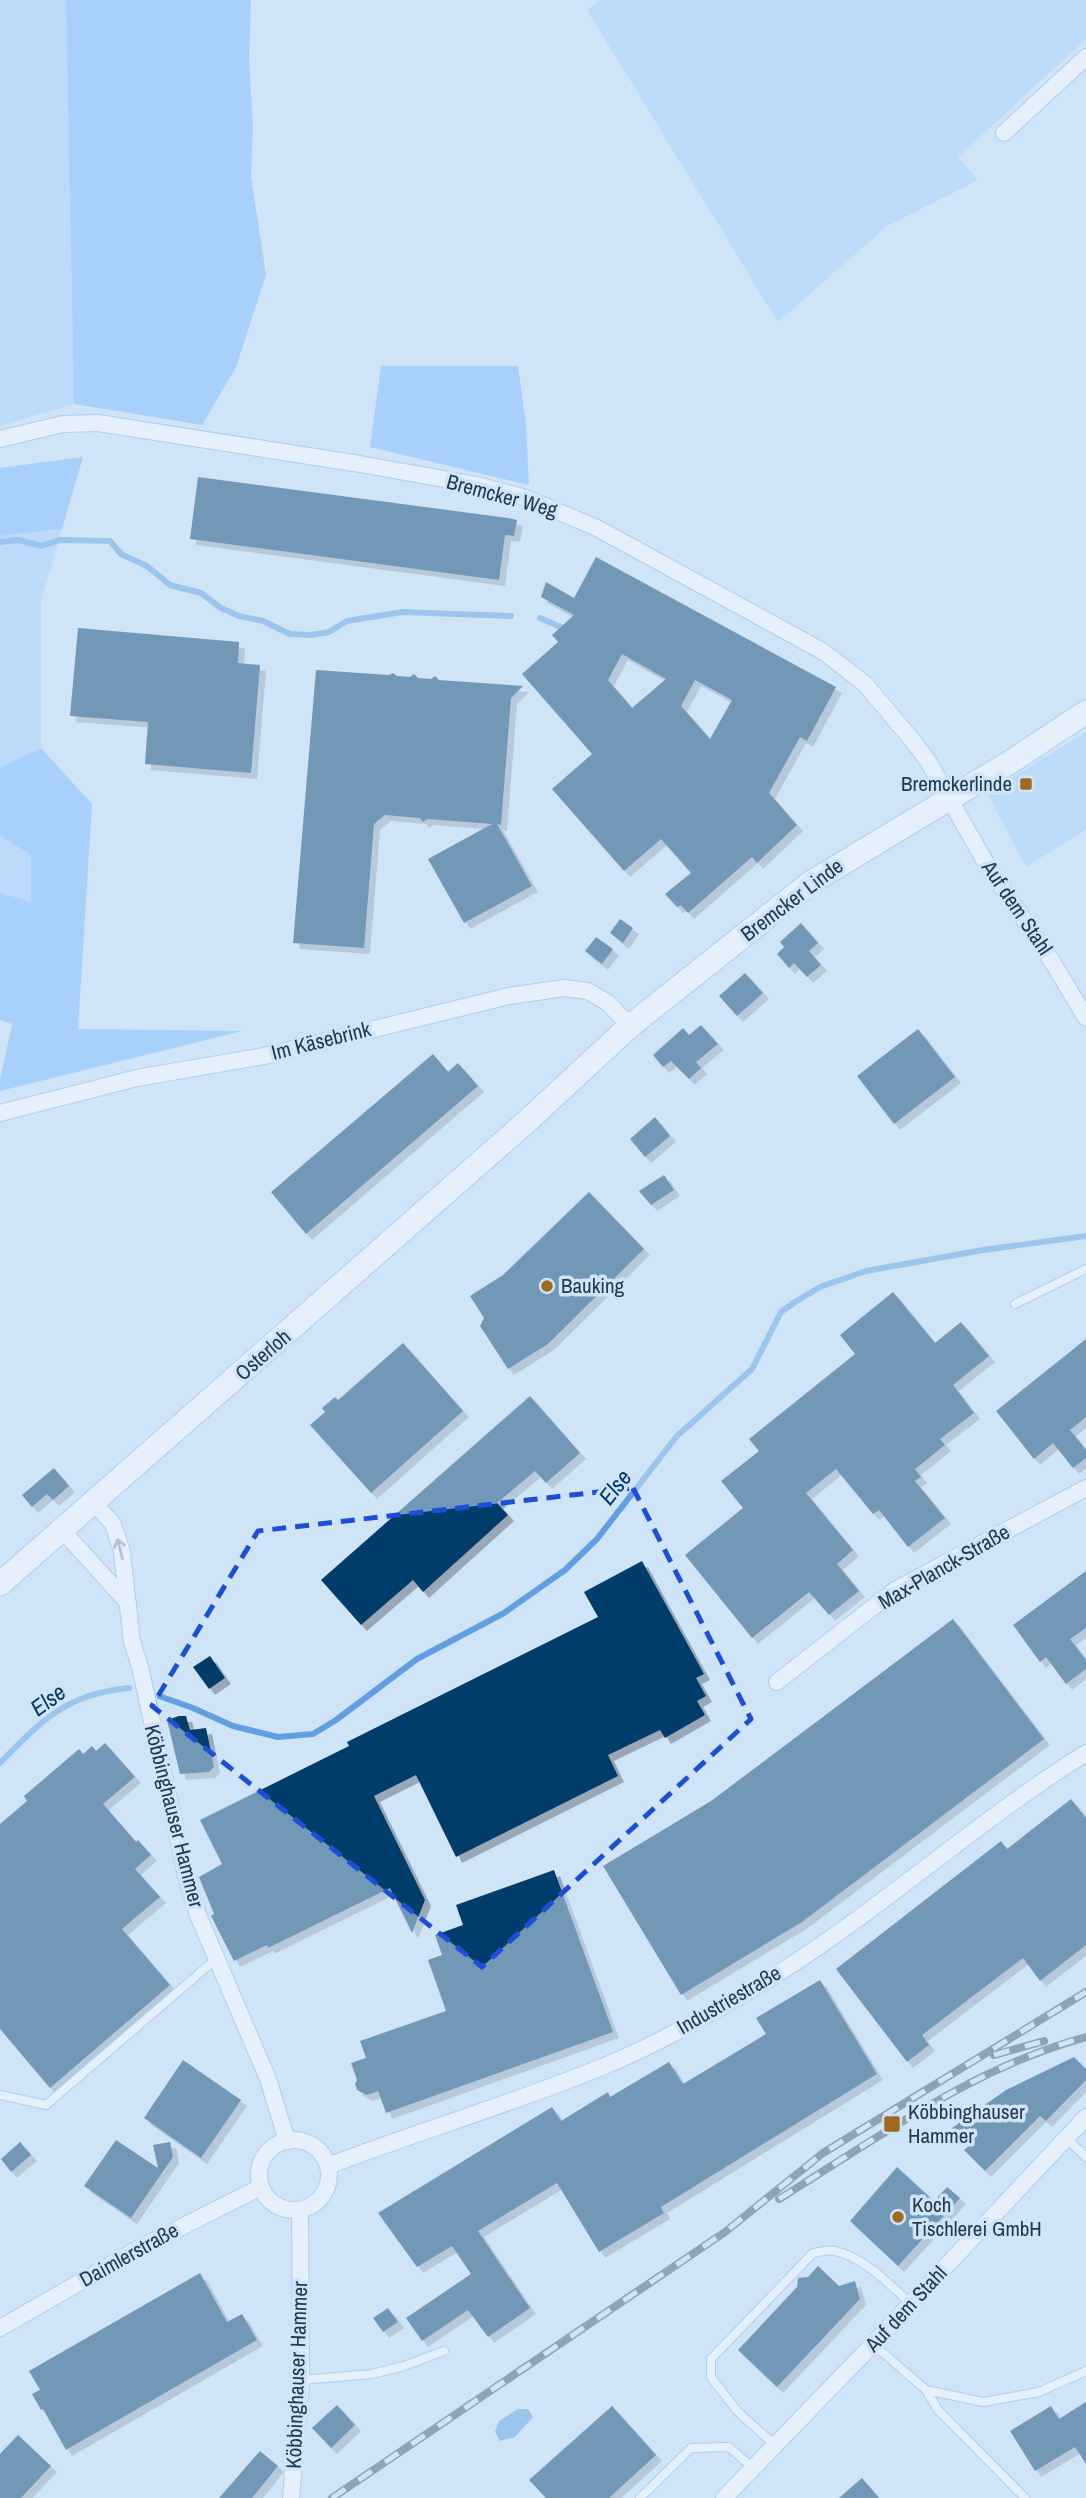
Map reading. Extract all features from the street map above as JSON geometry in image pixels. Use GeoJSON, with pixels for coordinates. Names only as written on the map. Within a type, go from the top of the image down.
{"type":"FeatureCollection","features":[{"type":"Feature","properties":{"kind":"main road","name":"Bremcker Linde"},"geometry":{"type":"LineString","coordinates":[[524,1124],[630,1026],[810,883],[1012,761],[1086,712]]}},
{"type":"Feature","properties":{"kind":"main road","name":"Osterloh"},"geometry":{"type":"LineString","coordinates":[[0,1584],[524,1124]]}},
{"type":"Feature","properties":{"kind":"street"},"geometry":{"type":"LineString","coordinates":[[1004,134],[1086,57]]}},
{"type":"Feature","properties":{"kind":"street","name":"Bremcker Weg"},"geometry":{"type":"LineString","coordinates":[[0,439],[63,424],[98,423],[373,466],[477,485],[536,502],[597,528],[824,652],[865,684],[891,713],[928,761],[947,799]]}},
{"type":"Feature","properties":{"kind":"street","name":"Auf dem Stahl"},"geometry":{"type":"LineString","coordinates":[[947,799],[987,865],[1054,963],[1086,1018]]}},
{"type":"Feature","properties":{"kind":"street","name":"Im Käsebrink"},"geometry":{"type":"LineString","coordinates":[[0,1113],[69,1093],[264,1056],[509,996],[564,988],[588,991],[608,1003],[630,1026]]}},
{"type":"Feature","properties":{"kind":"street","name":"Max-Planck-Straße"},"geometry":{"type":"LineString","coordinates":[[777,1682],[895,1590],[1086,1488]]}},
{"type":"Feature","properties":{"kind":"street","name":"Köbbinghauser Hammer"},"geometry":{"type":"LineString","coordinates":[[94,1503],[113,1524],[122,1552],[132,1642],[140,1667],[173,1827],[198,1915],[268,2080],[287,2141]]}},
{"type":"Feature","properties":{"kind":"street"},"geometry":{"type":"LineString","coordinates":[[63,1531],[128,1603]]}},
{"type":"Feature","properties":{"kind":"street","name":"Industriestraße"},"geometry":{"type":"LineString","coordinates":[[328,2166],[522,2099],[605,2066],[696,2021],[811,1952],[1049,1776],[1086,1754]]}},
{"type":"Feature","properties":{"kind":"street","name":"Auf dem Stahl"},"geometry":{"type":"LineString","coordinates":[[724,2498],[1086,2117]]}},
{"type":"Feature","properties":{"kind":"street"},"geometry":{"type":"LineString","coordinates":[[300,2140],[313,2145],[323,2154],[328,2166],[329,2178],[320,2199],[300,2210],[287,2210],[276,2206],[267,2198],[258,2177],[263,2158],[278,2144],[287,2141],[300,2140]]}},
{"type":"Feature","properties":{"kind":"street","name":"Daimlerstraße"},"geometry":{"type":"LineString","coordinates":[[0,2328],[136,2250],[261,2187]]}},
{"type":"Feature","properties":{"kind":"street","name":"Köbbinghauser Hammer"},"geometry":{"type":"LineString","coordinates":[[291,2498],[301,2380],[300,2210]]}},
{"type":"Feature","properties":{"kind":"lane"},"geometry":{"type":"LineString","coordinates":[[1015,1304],[1086,1269]]}},
{"type":"Feature","properties":{"kind":"lane"},"geometry":{"type":"LineString","coordinates":[[0,2095],[46,2105],[216,1959]]}},
{"type":"Feature","properties":{"kind":"lane"},"geometry":{"type":"LineString","coordinates":[[1066,2138],[1086,2157]]}},
{"type":"Feature","properties":{"kind":"lane"},"geometry":{"type":"LineString","coordinates":[[776,2445],[738,2412],[711,2377],[711,2359],[730,2339],[813,2253],[833,2250],[852,2258],[880,2277],[911,2304]]}},
{"type":"Feature","properties":{"kind":"lane"},"geometry":{"type":"LineString","coordinates":[[873,2344],[926,2390],[938,2410],[1025,2498]]}},
{"type":"Feature","properties":{"kind":"lane"},"geometry":{"type":"LineString","coordinates":[[301,2380],[372,2374],[404,2366],[444,2351]]}},
{"type":"Feature","properties":{"kind":"lane"},"geometry":{"type":"LineString","coordinates":[[926,2390],[983,2402],[1039,2392],[1086,2371]]}},
{"type":"Feature","properties":{"kind":"lane"},"geometry":{"type":"LineString","coordinates":[[640,2498],[691,2448],[730,2447],[754,2469]]}},
{"type":"Feature","properties":{"kind":"highlighted area"},"geometry":{"type":"Polygon","coordinates":[[[633,1488],[751,1719],[482,1967],[152,1706],[258,1531],[633,1488]]]}},
{"type":"Feature","properties":{"kind":"shaded area"},"geometry":{"type":"Polygon","coordinates":[[[0,0],[66,0],[74,404],[0,426],[0,0]]]}},
{"type":"Feature","properties":{"kind":"shaded area"},"geometry":{"type":"Polygon","coordinates":[[[66,0],[251,0],[251,177],[266,275],[236,367],[202,425],[74,404],[66,0]]]}},
{"type":"Feature","properties":{"kind":"shaded area"},"geometry":{"type":"Polygon","coordinates":[[[600,0],[1086,0],[1086,39],[958,157],[978,180],[887,226],[778,322],[587,10],[600,0]]]}},
{"type":"Feature","properties":{"kind":"shaded area"},"geometry":{"type":"Polygon","coordinates":[[[381,366],[518,366],[526,425],[529,485],[370,447],[381,366]]]}},
{"type":"Feature","properties":{"kind":"shaded area"},"geometry":{"type":"Polygon","coordinates":[[[83,457],[62,529],[0,536],[0,468],[83,457]]]}},
{"type":"Feature","properties":{"kind":"shaded area"},"geometry":{"type":"Polygon","coordinates":[[[62,529],[41,600],[41,748],[0,768],[0,536],[62,529]]]}},
{"type":"Feature","properties":{"kind":"shaded area"},"geometry":{"type":"Polygon","coordinates":[[[1086,732],[1086,830],[1026,867],[987,793],[1086,732]]]}},
{"type":"Feature","properties":{"kind":"shaded area"},"geometry":{"type":"Polygon","coordinates":[[[41,748],[92,804],[78,1029],[242,1031],[0,1091],[12,1024],[0,1020],[0,893],[31,902],[31,855],[0,835],[0,768],[41,748]]]}},
{"type":"Feature","properties":{"kind":"shaded area"},"geometry":{"type":"Polygon","coordinates":[[[0,835],[31,855],[31,903],[0,893],[0,835]]]}},
{"type":"Feature","properties":{"kind":"shaded area"},"geometry":{"type":"Polygon","coordinates":[[[518,2409],[528,2409],[533,2417],[515,2437],[500,2441],[495,2432],[499,2421],[518,2409]]]}},
{"type":"Feature","properties":{"kind":"building"},"geometry":{"type":"Polygon","coordinates":[[[198,477],[517,520],[514,536],[505,535],[499,580],[190,539],[198,477]]]}},
{"type":"Feature","properties":{"kind":"building"},"geometry":{"type":"Polygon","coordinates":[[[596,557],[836,687],[807,741],[800,737],[769,793],[797,825],[757,863],[752,857],[688,913],[681,905],[677,907],[665,894],[691,873],[661,839],[624,871],[552,789],[592,754],[522,674],[558,642],[552,635],[574,615],[541,597],[546,582],[574,598],[596,557]],[[622,654],[608,680],[632,708],[666,679],[622,654]],[[695,680],[681,706],[710,739],[732,700],[695,680]]]}},
{"type":"Feature","properties":{"kind":"building"},"geometry":{"type":"Polygon","coordinates":[[[78,628],[239,642],[238,663],[260,665],[251,773],[145,764],[148,722],[70,716],[78,628]]]}},
{"type":"Feature","properties":{"kind":"building"},"geometry":{"type":"Polygon","coordinates":[[[316,670],[389,675],[393,673],[410,677],[414,674],[418,678],[431,679],[435,676],[439,680],[523,686],[511,698],[501,825],[497,824],[532,886],[464,923],[428,859],[492,824],[427,819],[423,822],[420,818],[385,815],[374,824],[364,948],[293,943],[316,670]]]}},
{"type":"Feature","properties":{"kind":"building"},"geometry":{"type":"Polygon","coordinates":[[[620,919],[633,928],[623,943],[610,933],[620,919]]]}},
{"type":"Feature","properties":{"kind":"building"},"geometry":{"type":"Polygon","coordinates":[[[801,923],[818,943],[809,951],[821,965],[807,977],[794,963],[789,968],[777,954],[784,947],[780,942],[801,923]]]}},
{"type":"Feature","properties":{"kind":"building"},"geometry":{"type":"Polygon","coordinates":[[[596,937],[613,949],[602,964],[585,951],[596,937]]]}},
{"type":"Feature","properties":{"kind":"building"},"geometry":{"type":"Polygon","coordinates":[[[745,973],[763,993],[737,1016],[719,996],[745,973]]]}},
{"type":"Feature","properties":{"kind":"building"},"geometry":{"type":"Polygon","coordinates":[[[701,1025],[718,1044],[696,1062],[701,1068],[689,1079],[671,1061],[663,1067],[653,1055],[683,1028],[689,1035],[701,1025]]]}},
{"type":"Feature","properties":{"kind":"building"},"geometry":{"type":"Polygon","coordinates":[[[918,1029],[955,1077],[894,1124],[857,1076],[918,1029]]]}},
{"type":"Feature","properties":{"kind":"building"},"geometry":{"type":"Polygon","coordinates":[[[433,1054],[448,1072],[458,1063],[478,1086],[306,1234],[271,1192],[433,1054]]]}},
{"type":"Feature","properties":{"kind":"building"},"geometry":{"type":"Polygon","coordinates":[[[655,1117],[670,1136],[645,1157],[630,1139],[655,1117]]]}},
{"type":"Feature","properties":{"kind":"building"},"geometry":{"type":"Polygon","coordinates":[[[664,1175],[674,1190],[651,1205],[639,1191],[664,1175]]]}},
{"type":"Feature","properties":{"kind":"building","name":"Bauking"},"geometry":{"type":"Polygon","coordinates":[[[589,1192],[644,1249],[548,1344],[508,1369],[480,1326],[484,1318],[470,1296],[503,1275],[589,1192]]]}},
{"type":"Feature","properties":{"kind":"building"},"geometry":{"type":"Polygon","coordinates":[[[893,1292],[935,1343],[961,1322],[989,1356],[953,1385],[974,1413],[940,1439],[945,1445],[915,1469],[921,1477],[915,1481],[945,1518],[908,1547],[879,1510],[873,1514],[836,1469],[806,1493],[853,1550],[837,1564],[859,1591],[829,1615],[809,1592],[752,1638],[685,1555],[743,1508],[721,1481],[759,1451],[749,1439],[855,1354],[840,1335],[893,1292]]]}},
{"type":"Feature","properties":{"kind":"building"},"geometry":{"type":"Polygon","coordinates":[[[1086,1339],[1086,1417],[1070,1430],[1086,1450],[1086,1458],[1073,1468],[1053,1443],[1034,1459],[996,1411],[1086,1339]]]}},
{"type":"Feature","properties":{"kind":"building"},"geometry":{"type":"Polygon","coordinates":[[[403,1343],[463,1411],[371,1493],[310,1425],[325,1412],[322,1408],[335,1397],[338,1400],[403,1343]]]}},
{"type":"Feature","properties":{"kind":"building"},"geometry":{"type":"Polygon","coordinates":[[[530,1396],[580,1453],[546,1483],[535,1471],[497,1503],[508,1515],[423,1592],[413,1580],[361,1625],[321,1580],[530,1396]]]}},
{"type":"Feature","properties":{"kind":"building"},"geometry":{"type":"Polygon","coordinates":[[[54,1468],[69,1486],[53,1500],[47,1494],[32,1507],[22,1495],[54,1468]]]}},
{"type":"Feature","properties":{"kind":"building"},"geometry":{"type":"Polygon","coordinates":[[[642,1561],[704,1674],[696,1678],[706,1696],[697,1701],[705,1715],[665,1738],[660,1730],[608,1755],[618,1776],[456,1857],[416,1775],[374,1796],[425,1900],[412,1933],[390,1888],[268,1948],[267,1945],[234,1961],[211,1916],[214,1914],[199,1877],[222,1864],[200,1820],[349,1746],[347,1742],[598,1617],[584,1592],[642,1561]]]}},
{"type":"Feature","properties":{"kind":"building"},"geometry":{"type":"Polygon","coordinates":[[[1086,1571],[1086,1628],[1070,1639],[1086,1660],[1086,1669],[1066,1684],[1046,1657],[1040,1662],[1013,1625],[1086,1571]]]}},
{"type":"Feature","properties":{"kind":"building"},"geometry":{"type":"Polygon","coordinates":[[[953,1619],[1044,1739],[802,1922],[681,1995],[603,1866],[711,1801],[953,1619]]]}},
{"type":"Feature","properties":{"kind":"building"},"geometry":{"type":"Polygon","coordinates":[[[210,1656],[225,1678],[209,1689],[193,1667],[210,1656]]]}},
{"type":"Feature","properties":{"kind":"building"},"geometry":{"type":"Polygon","coordinates":[[[186,1716],[190,1730],[206,1728],[214,1767],[209,1772],[180,1774],[167,1720],[186,1716]]]}},
{"type":"Feature","properties":{"kind":"building"},"geometry":{"type":"Polygon","coordinates":[[[105,1743],[135,1777],[103,1804],[151,1855],[135,1869],[160,1897],[122,1929],[170,1985],[50,2088],[0,2029],[0,1824],[27,1801],[24,1796],[79,1749],[83,1754],[92,1746],[96,1751],[105,1743]]]}},
{"type":"Feature","properties":{"kind":"building"},"geometry":{"type":"Polygon","coordinates":[[[1071,1799],[1086,1818],[1086,1945],[1040,1981],[1023,1958],[922,2035],[929,2045],[907,2062],[836,1969],[1001,1841],[1007,1849],[1071,1799]]]}},
{"type":"Feature","properties":{"kind":"building"},"geometry":{"type":"Polygon","coordinates":[[[554,1870],[613,2032],[386,2113],[378,2091],[367,2095],[357,2090],[357,2080],[351,2063],[366,2058],[360,2041],[446,2011],[428,1960],[442,1955],[435,1935],[463,1925],[456,1905],[554,1870]]]}},
{"type":"Feature","properties":{"kind":"building"},"geometry":{"type":"Polygon","coordinates":[[[820,1980],[877,2074],[661,2207],[664,2213],[599,2252],[557,2183],[478,2231],[530,2308],[488,2337],[468,2310],[422,2341],[406,2318],[471,2274],[452,2246],[417,2267],[378,2213],[552,2107],[561,2121],[608,2092],[610,2097],[669,2062],[683,2084],[766,2034],[756,2018],[820,1980]]]}},
{"type":"Feature","properties":{"kind":"building"},"geometry":{"type":"Polygon","coordinates":[[[1074,2057],[1086,2069],[1086,2080],[1046,2121],[1040,2116],[985,2171],[964,2150],[970,2145],[952,2128],[1006,2090],[1074,2057]]]}},
{"type":"Feature","properties":{"kind":"building"},"geometry":{"type":"Polygon","coordinates":[[[183,2060],[241,2100],[201,2158],[144,2118],[183,2060]]]}},
{"type":"Feature","properties":{"kind":"building"},"geometry":{"type":"Polygon","coordinates":[[[116,2140],[158,2168],[153,2145],[170,2142],[173,2157],[131,2218],[84,2186],[116,2140]]]}},
{"type":"Feature","properties":{"kind":"building"},"geometry":{"type":"Polygon","coordinates":[[[20,2142],[31,2155],[11,2172],[1,2159],[20,2142]]]}},
{"type":"Feature","properties":{"kind":"building","name":"Koch Tischlerei GmbH"},"geometry":{"type":"Polygon","coordinates":[[[897,2167],[934,2201],[947,2187],[960,2198],[898,2266],[850,2221],[897,2167]]]}},
{"type":"Feature","properties":{"kind":"building"},"geometry":{"type":"Polygon","coordinates":[[[818,2266],[839,2286],[855,2281],[860,2299],[777,2387],[738,2350],[797,2287],[798,2278],[808,2277],[818,2266]]]}},
{"type":"Feature","properties":{"kind":"building"},"geometry":{"type":"Polygon","coordinates":[[[200,2273],[227,2322],[242,2314],[257,2340],[66,2450],[32,2394],[40,2390],[29,2371],[200,2273]]]}},
{"type":"Feature","properties":{"kind":"building"},"geometry":{"type":"Polygon","coordinates":[[[388,2308],[398,2322],[383,2332],[373,2318],[388,2308]]]}},
{"type":"Feature","properties":{"kind":"building"},"geometry":{"type":"Polygon","coordinates":[[[1086,2402],[1086,2464],[1075,2447],[1035,2471],[1010,2431],[1051,2406],[1059,2419],[1086,2402]]]}},
{"type":"Feature","properties":{"kind":"building"},"geometry":{"type":"Polygon","coordinates":[[[337,2405],[355,2425],[331,2448],[312,2428],[337,2405]]]}},
{"type":"Feature","properties":{"kind":"building"},"geometry":{"type":"Polygon","coordinates":[[[612,2406],[656,2455],[609,2498],[546,2498],[529,2480],[612,2406]]]}},
{"type":"Feature","properties":{"kind":"building"},"geometry":{"type":"Polygon","coordinates":[[[18,2435],[51,2466],[21,2498],[0,2498],[0,2454],[18,2435]]]}},
{"type":"Feature","properties":{"kind":"building"},"geometry":{"type":"Polygon","coordinates":[[[260,2451],[278,2466],[252,2498],[219,2498],[260,2451]]]}},
{"type":"Feature","properties":{"kind":"building"},"geometry":{"type":"Polygon","coordinates":[[[862,2478],[879,2498],[839,2498],[862,2478]]]}},
{"type":"Feature","properties":{"kind":"waterway"},"geometry":{"type":"LineString","coordinates":[[0,542],[18,540],[42,546],[59,540],[110,541],[121,554],[147,566],[170,585],[201,593],[221,608],[239,616],[263,621],[290,634],[329,632],[347,621],[402,612],[511,616]]}},
{"type":"Feature","properties":{"kind":"waterway"},"geometry":{"type":"LineString","coordinates":[[540,618],[565,629]]}},
{"type":"Feature","properties":{"kind":"waterway","name":"Else"},"geometry":{"type":"LineString","coordinates":[[159,1696],[233,1726],[278,1737],[313,1734],[417,1659],[504,1613],[565,1570],[597,1539],[677,1436],[752,1369],[781,1312],[795,1302],[820,1287],[866,1271],[983,1250],[1086,1236]]}},
{"type":"Feature","properties":{"kind":"waterway","name":"Else"},"geometry":{"type":"LineString","coordinates":[[0,1763],[43,1722],[72,1703],[88,1696],[129,1688]]}},
{"type":"Feature","properties":{"kind":"railway"},"geometry":{"type":"LineString","coordinates":[[332,2498],[725,2232],[823,2153],[1086,1992]]}},
{"type":"Feature","properties":{"kind":"railway"},"geometry":{"type":"LineString","coordinates":[[779,2199],[889,2129],[965,2086],[1045,2050],[1086,2037]]}},
{"type":"Feature","properties":{"kind":"railway"},"geometry":{"type":"LineString","coordinates":[[994,2055],[1044,2041]]}},
{"type":"Feature","properties":{"kind":"place","name":"Bremckerlinde"},"geometry":{"type":"Point","coordinates":[1026,784]}},
{"type":"Feature","properties":{"kind":"place","name":"Bauking"},"geometry":{"type":"Point","coordinates":[547,1286]}},
{"type":"Feature","properties":{"kind":"place","name":"Köbbinghauser Hammer"},"geometry":{"type":"Point","coordinates":[892,2124]}},
{"type":"Feature","properties":{"kind":"place","name":"Koch Tischlerei GmbH"},"geometry":{"type":"Point","coordinates":[898,2217]}}]}
